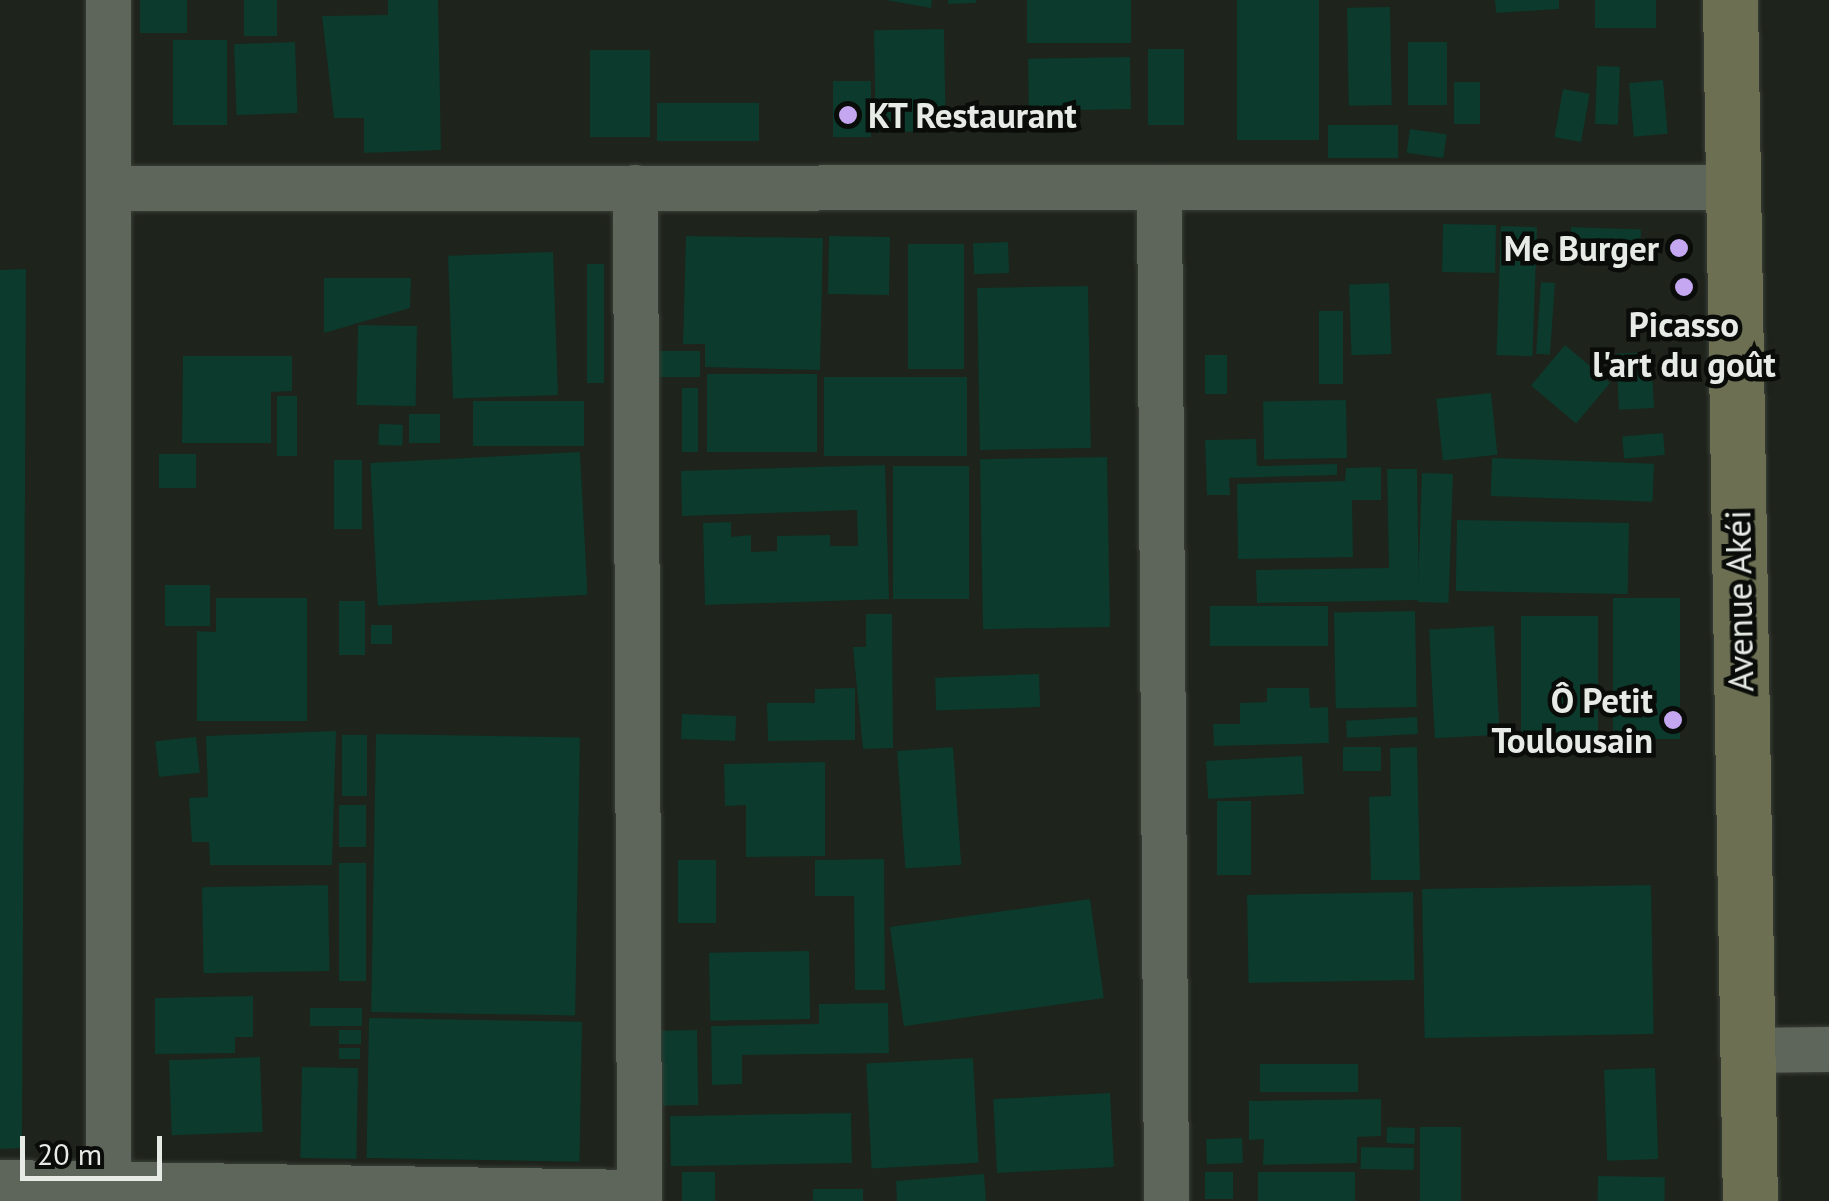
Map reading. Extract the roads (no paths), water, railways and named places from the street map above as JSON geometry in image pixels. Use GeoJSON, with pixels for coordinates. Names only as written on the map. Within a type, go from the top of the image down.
{"type":"FeatureCollection","features":[{"type":"Feature","properties":{"kind":"main road","name":"Avenue Akéi"},"geometry":{"type":"LineString","coordinates":[[1730,0],[1750,1201]]}},
{"type":"Feature","properties":{"kind":"street"},"geometry":{"type":"LineString","coordinates":[[108,0],[108,1185]]}},
{"type":"Feature","properties":{"kind":"street"},"geometry":{"type":"LineString","coordinates":[[108,188],[1733,186]]}},
{"type":"Feature","properties":{"kind":"street"},"geometry":{"type":"LineString","coordinates":[[0,1182],[639,1197],[635,187]]}},
{"type":"Feature","properties":{"kind":"street"},"geometry":{"type":"LineString","coordinates":[[1159,189],[1166,1201]]}},
{"type":"Feature","properties":{"kind":"street"},"geometry":{"type":"LineString","coordinates":[[1748,1050],[1829,1049]]}},
{"type":"Feature","properties":{"kind":"place","name":"KT Restaurant"},"geometry":{"type":"Point","coordinates":[848,115]}},
{"type":"Feature","properties":{"kind":"place","name":"Me Burger"},"geometry":{"type":"Point","coordinates":[1679,248]}},
{"type":"Feature","properties":{"kind":"place","name":"Picasso l'art du goût"},"geometry":{"type":"Point","coordinates":[1684,287]}},
{"type":"Feature","properties":{"kind":"place","name":"Ô Petit Toulousain"},"geometry":{"type":"Point","coordinates":[1673,720]}}]}
